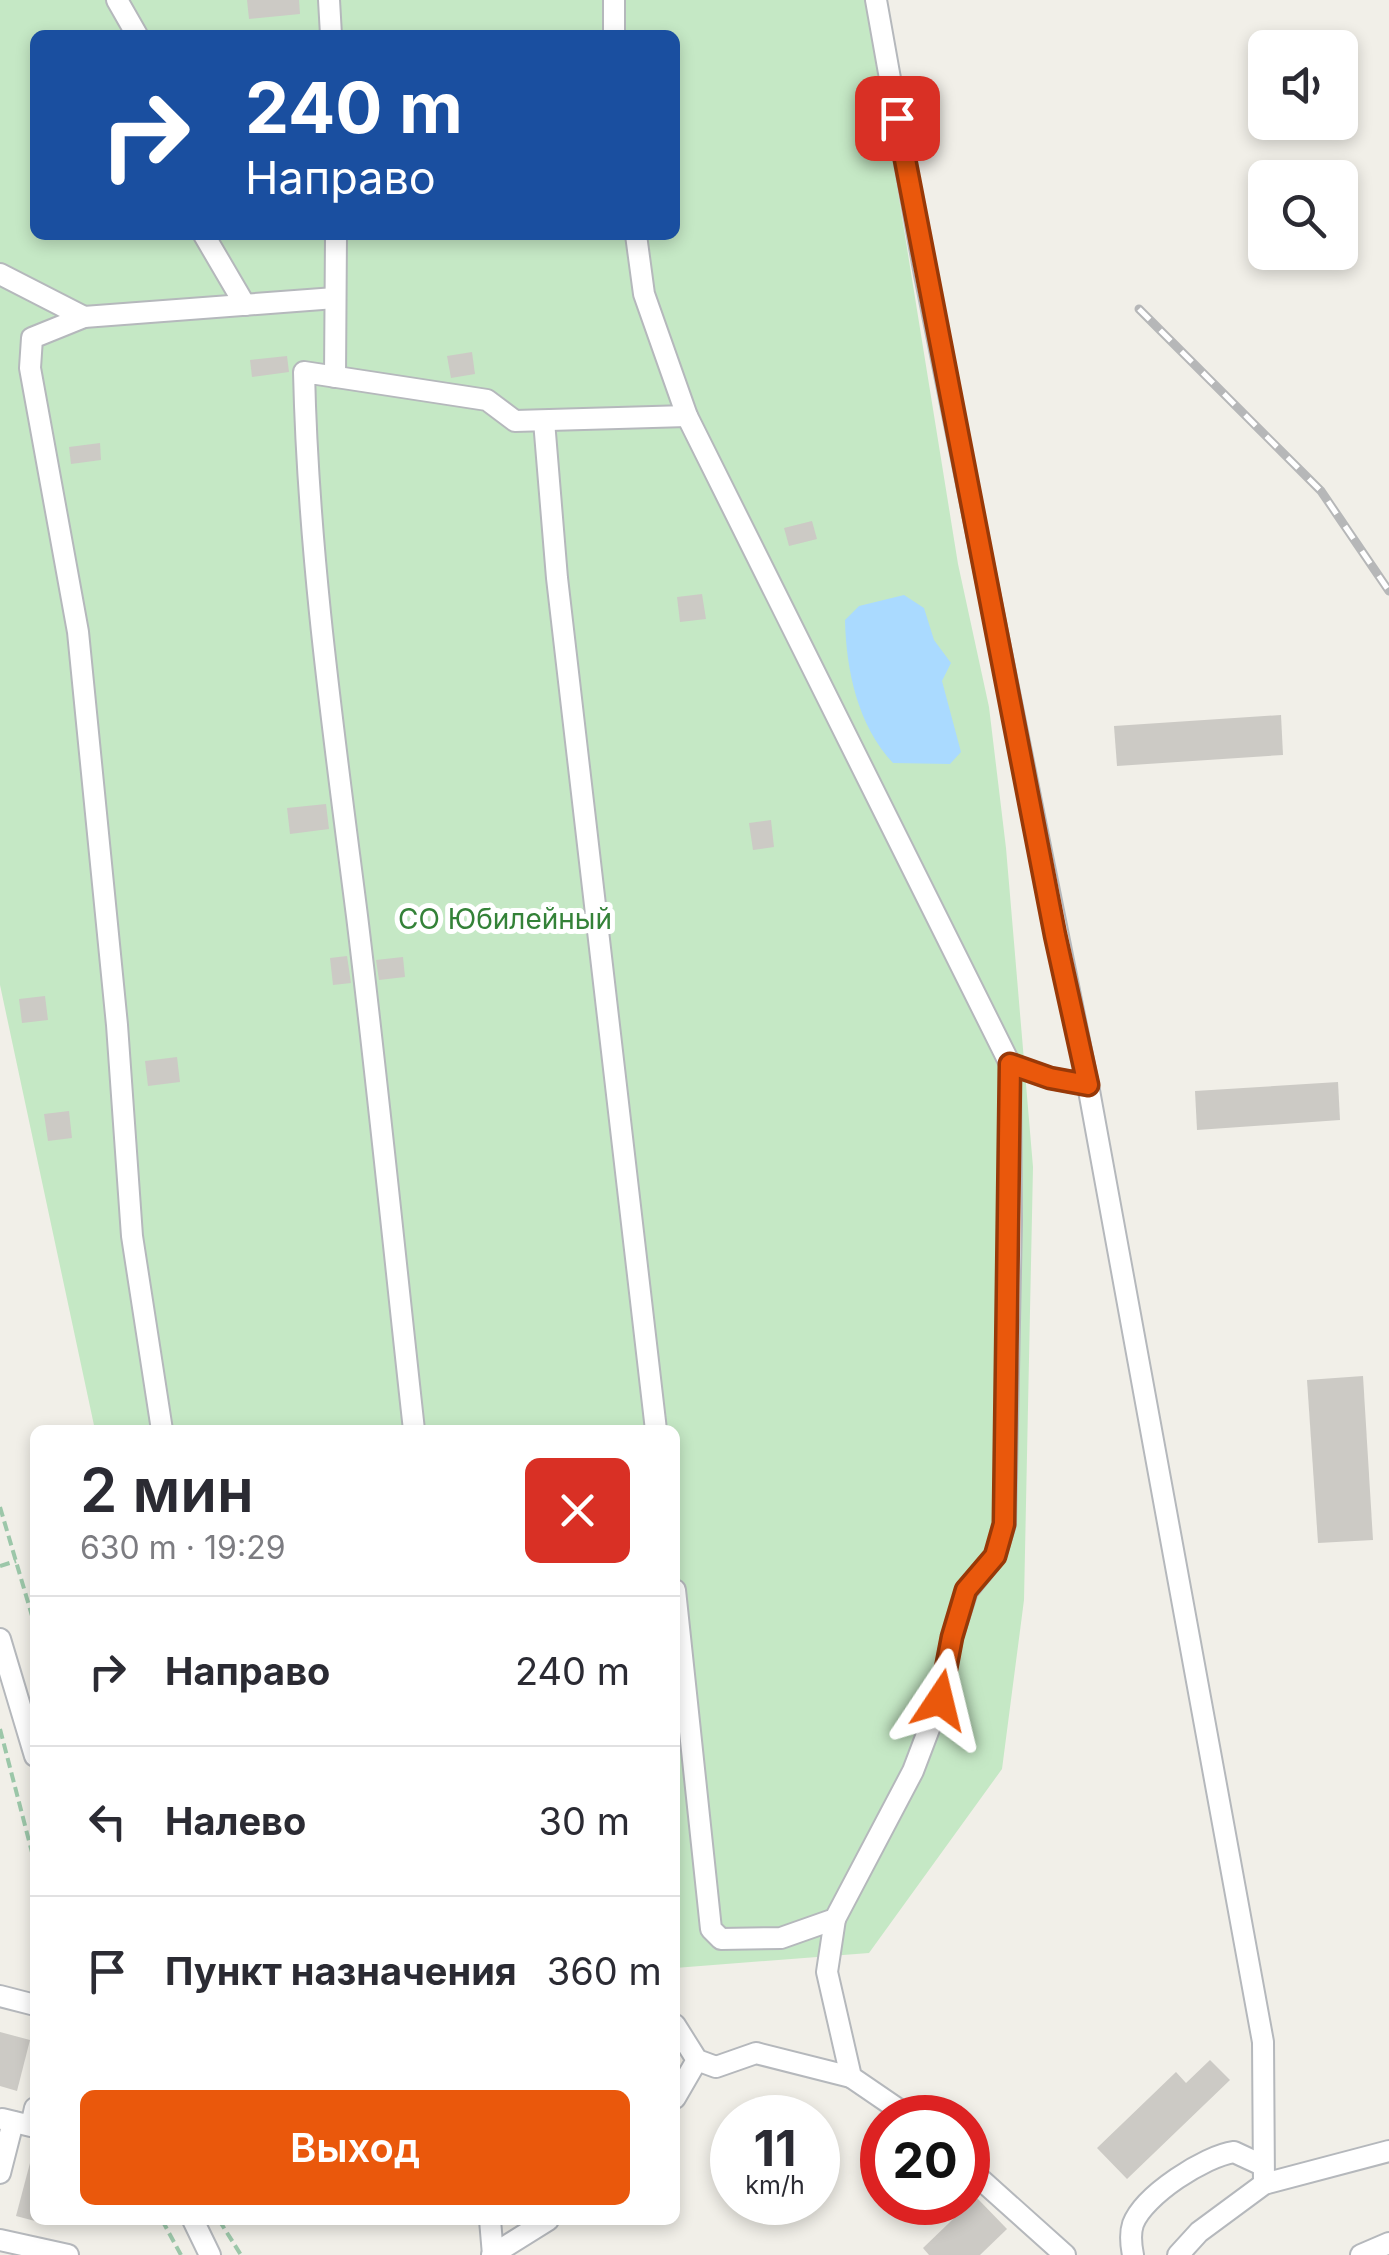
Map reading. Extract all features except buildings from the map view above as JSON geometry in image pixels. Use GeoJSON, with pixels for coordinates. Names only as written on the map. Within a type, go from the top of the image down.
{"type":"FeatureCollection","features":[{"type":"Feature","properties":{"kind":"street"},"geometry":{"type":"LineString","coordinates":[[117,0],[134,30]]}},
{"type":"Feature","properties":{"kind":"street"},"geometry":{"type":"LineString","coordinates":[[329,0],[330,30]]}},
{"type":"Feature","properties":{"kind":"street"},"geometry":{"type":"LineString","coordinates":[[614,0],[614,30]]}},
{"type":"Feature","properties":{"kind":"street"},"geometry":{"type":"LineString","coordinates":[[876,0],[925,274],[1088,1085],[1264,2042],[1263,2175]]}},
{"type":"Feature","properties":{"kind":"street"},"geometry":{"type":"LineString","coordinates":[[207,240],[245,305]]}},
{"type":"Feature","properties":{"kind":"street"},"geometry":{"type":"LineString","coordinates":[[335,376],[336,240]]}},
{"type":"Feature","properties":{"kind":"street"},"geometry":{"type":"LineString","coordinates":[[637,240],[644,294],[687,416],[1010,1064],[1004,1524],[995,1556],[966,1590],[940,1700],[913,1771],[835,1920],[828,1972],[852,2077]]}},
{"type":"Feature","properties":{"kind":"street"},"geometry":{"type":"LineString","coordinates":[[0,274],[84,317]]}},
{"type":"Feature","properties":{"kind":"street"},"geometry":{"type":"LineString","coordinates":[[161,1425],[132,1236],[117,1025],[78,632],[30,368],[32,338],[84,317],[336,298]]}},
{"type":"Feature","properties":{"kind":"street"},"geometry":{"type":"LineString","coordinates":[[413,1425],[369,1014],[324,654],[306,457],[304,372],[487,400],[515,422],[687,416]]}},
{"type":"Feature","properties":{"kind":"street"},"geometry":{"type":"LineString","coordinates":[[544,421],[557,578],[655,1425]]}},
{"type":"Feature","properties":{"kind":"street"},"geometry":{"type":"LineString","coordinates":[[1010,1064],[1050,1078],[1088,1085]]}},
{"type":"Feature","properties":{"kind":"street"},"geometry":{"type":"LineString","coordinates":[[680,1637],[711,1930],[721,1940],[781,1938],[835,1920]]}},
{"type":"Feature","properties":{"kind":"street"},"geometry":{"type":"LineString","coordinates":[[0,1639],[29,1713]]}},
{"type":"Feature","properties":{"kind":"street"},"geometry":{"type":"LineString","coordinates":[[0,1996],[30,2004]]}},
{"type":"Feature","properties":{"kind":"street"},"geometry":{"type":"LineString","coordinates":[[680,2033],[697,2060],[716,2067],[756,2053],[852,2077],[878,2095]]}},
{"type":"Feature","properties":{"kind":"street"},"geometry":{"type":"LineString","coordinates":[[680,2089],[697,2060]]}},
{"type":"Feature","properties":{"kind":"street"},"geometry":{"type":"LineString","coordinates":[[0,2173],[23,2120]]}},
{"type":"Feature","properties":{"kind":"street"},"geometry":{"type":"LineString","coordinates":[[1178,2255],[1263,2175],[1389,2151]]}},
{"type":"Feature","properties":{"kind":"street"},"geometry":{"type":"LineString","coordinates":[[1133,2255],[1134,2222],[1148,2203],[1199,2164],[1234,2152],[1263,2175]]}},
{"type":"Feature","properties":{"kind":"street"},"geometry":{"type":"LineString","coordinates":[[990,2188],[1065,2255]]}},
{"type":"Feature","properties":{"kind":"street"},"geometry":{"type":"LineString","coordinates":[[196,2225],[210,2255]]}},
{"type":"Feature","properties":{"kind":"street"},"geometry":{"type":"LineString","coordinates":[[490,2225],[492,2255],[540,2225]]}},
{"type":"Feature","properties":{"kind":"street"},"geometry":{"type":"LineString","coordinates":[[0,2240],[68,2255]]}},
{"type":"Feature","properties":{"kind":"street"},"geometry":{"type":"LineString","coordinates":[[1362,2255],[1389,2243]]}},
{"type":"Feature","properties":{"kind":"path"},"geometry":{"type":"LineString","coordinates":[[0,1507],[30,1609]]}},
{"type":"Feature","properties":{"kind":"path"},"geometry":{"type":"LineString","coordinates":[[0,1566],[16,1561]]}},
{"type":"Feature","properties":{"kind":"path"},"geometry":{"type":"LineString","coordinates":[[0,1729],[30,1845]]}},
{"type":"Feature","properties":{"kind":"path"},"geometry":{"type":"LineString","coordinates":[[165,2225],[182,2255]]}},
{"type":"Feature","properties":{"kind":"path"},"geometry":{"type":"LineString","coordinates":[[222,2225],[240,2255]]}},
{"type":"Feature","properties":{"kind":"green space","name":"СО Юбилейный"},"geometry":{"type":"Polygon","coordinates":[[[0,0],[867,0],[958,564],[989,707],[1006,848],[1033,1167],[1024,1600],[1002,1769],[869,1953],[680,1968],[680,1425],[94,1425],[0,985],[0,0]]]}},
{"type":"Feature","properties":{"kind":"water"},"geometry":{"type":"Polygon","coordinates":[[[904,595],[924,608],[934,640],[951,663],[942,681],[961,752],[950,764],[893,763],[871,732],[856,696],[845,620],[859,606],[904,595]]]}},
{"type":"Feature","properties":{"kind":"railway"},"geometry":{"type":"LineString","coordinates":[[1139,309],[1321,491],[1389,591]]}},
{"type":"Feature","properties":{"kind":"route"},"geometry":{"type":"LineString","coordinates":[[897,118],[1055,935],[1088,1085],[1050,1078],[1010,1064],[1011,1221],[1004,1524],[995,1556],[966,1590],[940,1700]]}}]}
